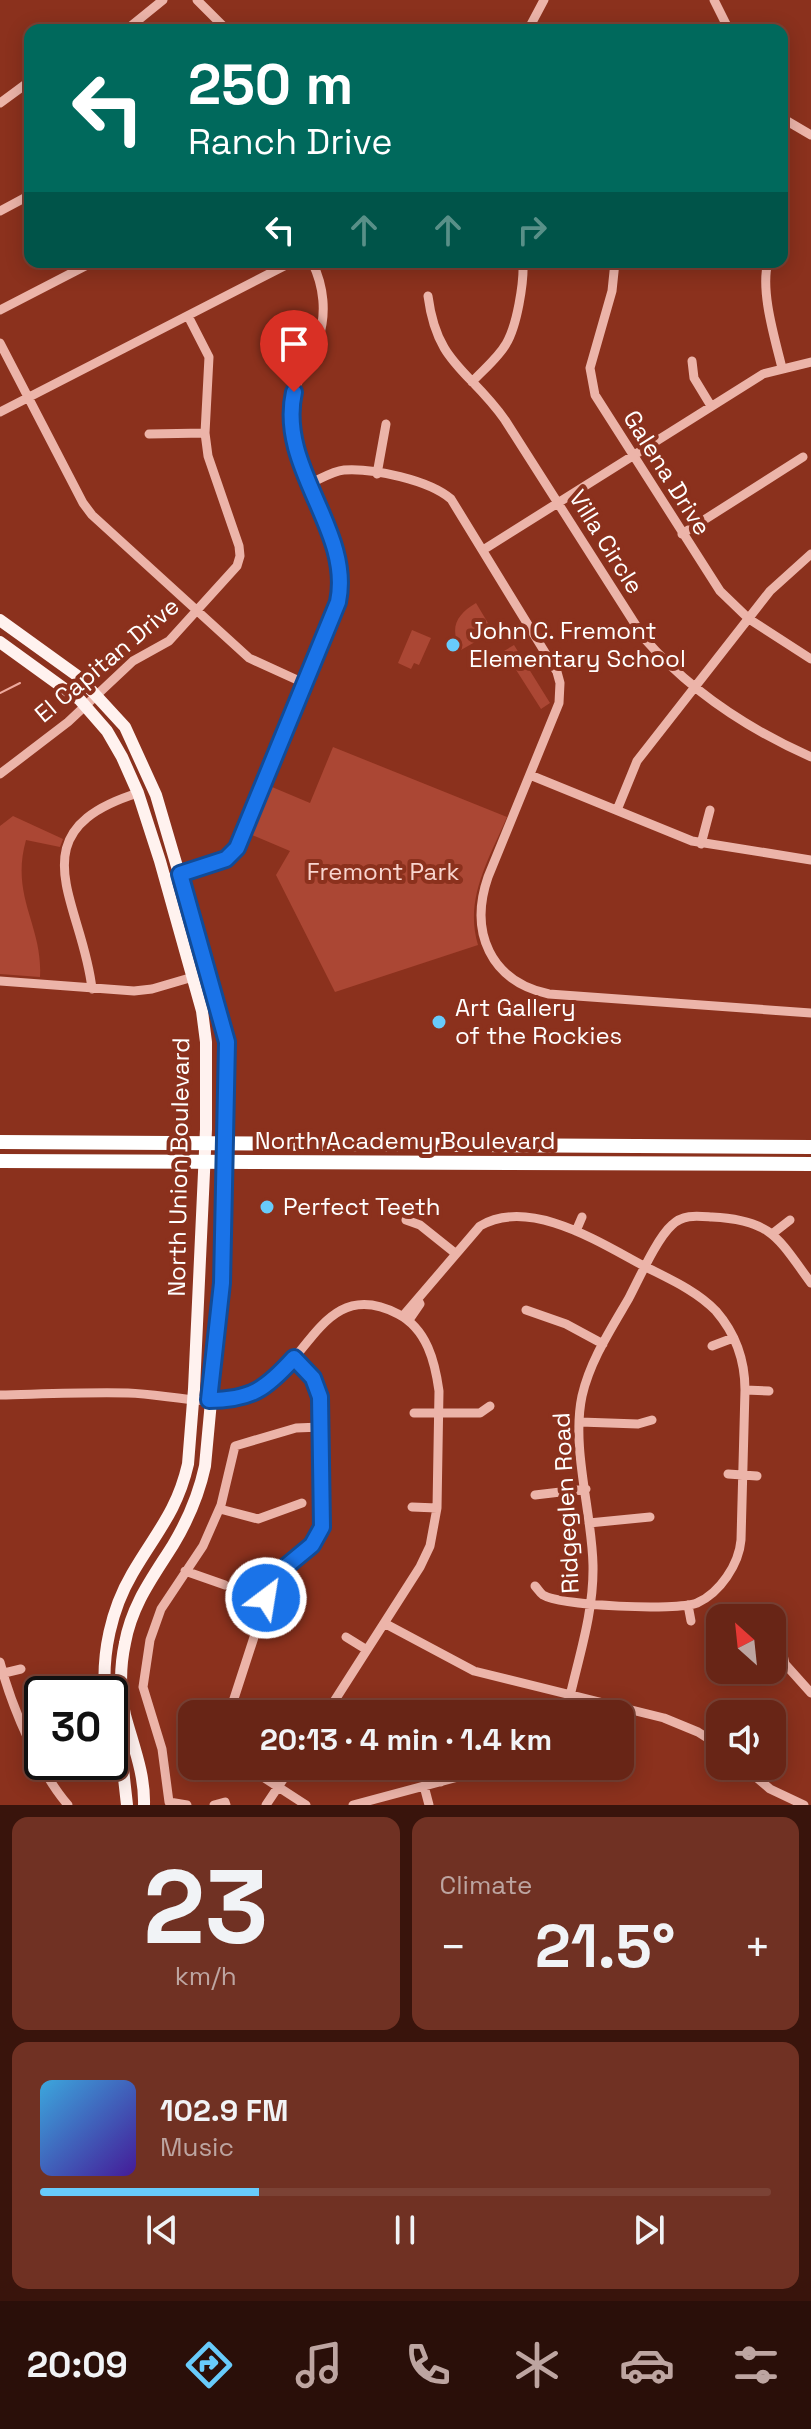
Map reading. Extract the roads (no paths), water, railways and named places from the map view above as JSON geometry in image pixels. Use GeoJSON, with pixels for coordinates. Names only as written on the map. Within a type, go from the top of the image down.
{"type":"FeatureCollection","features":[{"type":"Feature","properties":{"kind":"highway","name":"North Academy Boulevard"},"geometry":{"type":"LineString","coordinates":[[0,1142],[811,1147]]}},
{"type":"Feature","properties":{"kind":"highway","name":"North Academy Boulevard"},"geometry":{"type":"LineString","coordinates":[[0,1161],[811,1164]]}},
{"type":"Feature","properties":{"kind":"main road","name":"North Union Boulevard"},"geometry":{"type":"LineString","coordinates":[[0,620],[79,677],[125,727],[156,795],[225,1030],[227,1163],[222,1283],[201,1485],[183,1526],[141,1594],[132,1614],[122,1657],[123,1705],[139,1762],[144,1805]]}},
{"type":"Feature","properties":{"kind":"main road","name":"North Union Boulevard"},"geometry":{"type":"LineString","coordinates":[[0,642],[86,706],[113,742],[138,793],[165,879],[202,1011],[206,1042],[205,1143],[193,1399],[185,1476],[166,1524],[132,1574],[114,1614],[106,1652],[105,1676]]}},
{"type":"Feature","properties":{"kind":"main road"},"geometry":{"type":"LineString","coordinates":[[124,1780],[127,1805]]}},
{"type":"Feature","properties":{"kind":"street"},"geometry":{"type":"LineString","coordinates":[[133,24],[163,0]]}},
{"type":"Feature","properties":{"kind":"street"},"geometry":{"type":"LineString","coordinates":[[197,0],[221,24]]}},
{"type":"Feature","properties":{"kind":"street"},"geometry":{"type":"LineString","coordinates":[[531,24],[544,0]]}},
{"type":"Feature","properties":{"kind":"street"},"geometry":{"type":"LineString","coordinates":[[714,0],[726,24]]}},
{"type":"Feature","properties":{"kind":"street"},"geometry":{"type":"LineString","coordinates":[[0,103],[24,85]]}},
{"type":"Feature","properties":{"kind":"street"},"geometry":{"type":"LineString","coordinates":[[788,122],[811,135]]}},
{"type":"Feature","properties":{"kind":"street"},"geometry":{"type":"LineString","coordinates":[[0,211],[24,198]]}},
{"type":"Feature","properties":{"kind":"street"},"geometry":{"type":"LineString","coordinates":[[0,310],[81,268]]}},
{"type":"Feature","properties":{"kind":"street"},"geometry":{"type":"LineString","coordinates":[[0,412],[280,268]]}},
{"type":"Feature","properties":{"kind":"street"},"geometry":{"type":"LineString","coordinates":[[165,879],[226,859],[237,848],[338,602],[338,562],[294,444],[290,413],[297,382],[318,342],[323,314],[322,291],[314,268]]}},
{"type":"Feature","properties":{"kind":"street"},"geometry":{"type":"LineString","coordinates":[[472,382],[500,353],[510,336],[523,268]]}},
{"type":"Feature","properties":{"kind":"street","name":"Galena Drive"},"geometry":{"type":"LineString","coordinates":[[614,268],[612,291],[591,360],[590,378],[599,403],[720,591],[749,619],[811,659]]}},
{"type":"Feature","properties":{"kind":"street"},"geometry":{"type":"LineString","coordinates":[[766,268],[769,308],[782,368]]}},
{"type":"Feature","properties":{"kind":"street","name":"Villa Circle"},"geometry":{"type":"LineString","coordinates":[[428,296],[432,324],[440,345],[505,420],[644,638],[694,687],[748,725],[811,757]]}},
{"type":"Feature","properties":{"kind":"street","name":"El Capitan Drive"},"geometry":{"type":"LineString","coordinates":[[0,774],[86,706],[133,661],[169,641],[237,566],[239,546],[208,456],[205,433],[209,357],[188,316]]}},
{"type":"Feature","properties":{"kind":"street"},"geometry":{"type":"LineString","coordinates":[[0,343],[92,515],[249,658],[306,684]]}},
{"type":"Feature","properties":{"kind":"street"},"geometry":{"type":"LineString","coordinates":[[692,361],[694,378],[711,406]]}},
{"type":"Feature","properties":{"kind":"street"},"geometry":{"type":"LineString","coordinates":[[483,550],[763,374],[811,362]]}},
{"type":"Feature","properties":{"kind":"street"},"geometry":{"type":"LineString","coordinates":[[377,474],[386,424]]}},
{"type":"Feature","properties":{"kind":"street"},"geometry":{"type":"LineString","coordinates":[[149,434],[205,433]]}},
{"type":"Feature","properties":{"kind":"street"},"geometry":{"type":"LineString","coordinates":[[682,534],[803,457]]}},
{"type":"Feature","properties":{"kind":"street"},"geometry":{"type":"LineString","coordinates":[[309,484],[342,470],[428,484],[441,491],[451,499],[555,667],[560,687],[554,717],[488,877],[480,910],[482,931],[489,951],[511,978],[549,994],[811,1013]]}},
{"type":"Feature","properties":{"kind":"street"},"geometry":{"type":"LineString","coordinates":[[125,545],[132,536]]}},
{"type":"Feature","properties":{"kind":"street"},"geometry":{"type":"LineString","coordinates":[[617,810],[637,761],[783,578],[811,554]]}},
{"type":"Feature","properties":{"kind":"street"},"geometry":{"type":"LineString","coordinates":[[326,599],[338,602]]}},
{"type":"Feature","properties":{"kind":"street"},"geometry":{"type":"LineString","coordinates":[[560,687],[574,687]]}},
{"type":"Feature","properties":{"kind":"street"},"geometry":{"type":"LineString","coordinates":[[530,775],[701,844],[811,860]]}},
{"type":"Feature","properties":{"kind":"street"},"geometry":{"type":"LineString","coordinates":[[92,989],[88,964],[66,889],[65,854],[74,833],[92,813],[103,805],[138,793]]}},
{"type":"Feature","properties":{"kind":"street"},"geometry":{"type":"LineString","coordinates":[[701,844],[710,810]]}},
{"type":"Feature","properties":{"kind":"street"},"geometry":{"type":"LineString","coordinates":[[0,981],[143,991],[193,977]]}},
{"type":"Feature","properties":{"kind":"street"},"geometry":{"type":"LineString","coordinates":[[406,1318],[420,1304],[418,1300],[455,1253],[480,1226],[497,1218],[517,1216],[576,1231],[646,1267],[707,1303],[722,1319],[733,1338],[744,1368],[745,1390],[741,1540],[738,1557],[730,1572],[713,1592],[688,1605],[641,1608],[591,1604],[544,1596],[535,1586]]}},
{"type":"Feature","properties":{"kind":"street","name":"Ridgeglen Road"},"geometry":{"type":"LineString","coordinates":[[569,1700],[591,1604],[593,1562],[580,1422],[586,1384],[603,1344],[668,1228],[687,1216],[743,1219],[756,1223],[772,1234],[811,1283]]}},
{"type":"Feature","properties":{"kind":"street"},"geometry":{"type":"LineString","coordinates":[[576,1231],[582,1217]]}},
{"type":"Feature","properties":{"kind":"street"},"geometry":{"type":"LineString","coordinates":[[406,1220],[420,1225],[455,1253]]}},
{"type":"Feature","properties":{"kind":"street"},"geometry":{"type":"LineString","coordinates":[[772,1234],[790,1220]]}},
{"type":"Feature","properties":{"kind":"street"},"geometry":{"type":"LineString","coordinates":[[0,1395],[129,1393],[209,1400],[237,1399],[260,1390],[336,1313],[354,1303],[372,1304],[406,1318],[420,1333],[434,1363],[439,1391],[437,1508],[433,1535],[420,1567],[335,1700]]}},
{"type":"Feature","properties":{"kind":"street"},"geometry":{"type":"LineString","coordinates":[[526,1310],[566,1324],[603,1344]]}},
{"type":"Feature","properties":{"kind":"street"},"geometry":{"type":"LineString","coordinates":[[712,1346],[733,1338]]}},
{"type":"Feature","properties":{"kind":"street"},"geometry":{"type":"LineString","coordinates":[[234,1700],[271,1585],[283,1567],[312,1545],[322,1527],[320,1397],[315,1382],[294,1358]]}},
{"type":"Feature","properties":{"kind":"street"},"geometry":{"type":"LineString","coordinates":[[745,1390],[769,1391]]}},
{"type":"Feature","properties":{"kind":"street"},"geometry":{"type":"LineString","coordinates":[[414,1413],[480,1413],[490,1406]]}},
{"type":"Feature","properties":{"kind":"street"},"geometry":{"type":"LineString","coordinates":[[580,1422],[638,1424],[652,1420]]}},
{"type":"Feature","properties":{"kind":"street"},"geometry":{"type":"LineString","coordinates":[[187,1805],[169,1802],[162,1749],[143,1687],[150,1640],[161,1609],[203,1546],[220,1509],[235,1446],[296,1428],[321,1427]]}},
{"type":"Feature","properties":{"kind":"street"},"geometry":{"type":"LineString","coordinates":[[728,1474],[757,1476]]}},
{"type":"Feature","properties":{"kind":"street"},"geometry":{"type":"LineString","coordinates":[[535,1495],[586,1489]]}},
{"type":"Feature","properties":{"kind":"street"},"geometry":{"type":"LineString","coordinates":[[220,1509],[258,1519],[302,1503]]}},
{"type":"Feature","properties":{"kind":"street"},"geometry":{"type":"LineString","coordinates":[[412,1507],[437,1508]]}},
{"type":"Feature","properties":{"kind":"street"},"geometry":{"type":"LineString","coordinates":[[589,1523],[650,1517]]}},
{"type":"Feature","properties":{"kind":"street"},"geometry":{"type":"LineString","coordinates":[[433,1535],[446,1537]]}},
{"type":"Feature","properties":{"kind":"street"},"geometry":{"type":"LineString","coordinates":[[185,1571],[225,1585]]}},
{"type":"Feature","properties":{"kind":"street"},"geometry":{"type":"LineString","coordinates":[[688,1605],[691,1621]]}},
{"type":"Feature","properties":{"kind":"street"},"geometry":{"type":"LineString","coordinates":[[384,1623],[452,1661],[483,1674],[664,1718],[706,1737]]}},
{"type":"Feature","properties":{"kind":"street"},"geometry":{"type":"LineString","coordinates":[[346,1637],[367,1650]]}},
{"type":"Feature","properties":{"kind":"street"},"geometry":{"type":"LineString","coordinates":[[452,1661],[459,1649]]}},
{"type":"Feature","properties":{"kind":"street"},"geometry":{"type":"LineString","coordinates":[[0,1662],[1,1674],[49,1779],[68,1805]]}},
{"type":"Feature","properties":{"kind":"street"},"geometry":{"type":"LineString","coordinates":[[786,1665],[811,1693]]}},
{"type":"Feature","properties":{"kind":"street"},"geometry":{"type":"LineString","coordinates":[[1,1674],[21,1669]]}},
{"type":"Feature","properties":{"kind":"street"},"geometry":{"type":"LineString","coordinates":[[266,1780],[306,1805]]}},
{"type":"Feature","properties":{"kind":"street"},"geometry":{"type":"LineString","coordinates":[[266,1805],[283,1780]]}},
{"type":"Feature","properties":{"kind":"street"},"geometry":{"type":"LineString","coordinates":[[353,1805],[448,1780]]}},
{"type":"Feature","properties":{"kind":"street"},"geometry":{"type":"LineString","coordinates":[[759,1780],[770,1789],[804,1805]]}},
{"type":"Feature","properties":{"kind":"street"},"geometry":{"type":"LineString","coordinates":[[424,1786],[429,1805]]}},
{"type":"Feature","properties":{"kind":"street"},"geometry":{"type":"LineString","coordinates":[[50,1805],[60,1796]]}},
{"type":"Feature","properties":{"kind":"street"},"geometry":{"type":"LineString","coordinates":[[214,1805],[225,1802],[226,1805]]}},
{"type":"Feature","properties":{"kind":"waterway"},"geometry":{"type":"LineString","coordinates":[[0,693],[20,683]]}},
{"type":"Feature","properties":{"kind":"place","name":"John C. Fremont Elementary School"},"geometry":{"type":"Point","coordinates":[453,645]}},
{"type":"Feature","properties":{"kind":"place","name":"Art Gallery of the Rockies"},"geometry":{"type":"Point","coordinates":[439,1022]}},
{"type":"Feature","properties":{"kind":"place","name":"Perfect Teeth"},"geometry":{"type":"Point","coordinates":[267,1207]}},
{"type":"Feature","properties":{"kind":"park label","name":"Fremont Park"},"geometry":{"type":"Point","coordinates":[383,872]}}]}
